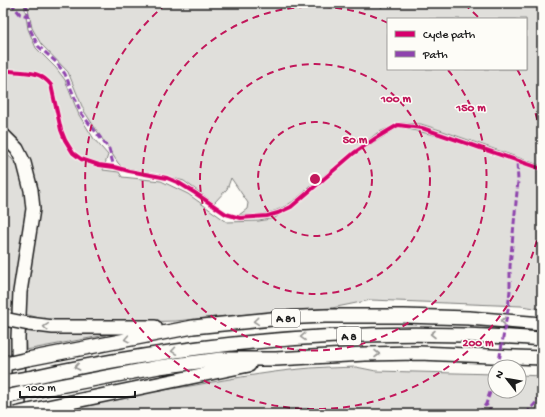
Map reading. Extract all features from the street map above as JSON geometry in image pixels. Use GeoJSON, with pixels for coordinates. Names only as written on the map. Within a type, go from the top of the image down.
{"type":"FeatureCollection","features":[{"type":"Feature","properties":{"kind":"highway"},"geometry":{"type":"LineString","coordinates":[[3,135],[21,154],[31,190],[33,209],[20,292],[18,338],[24,412]]}},
{"type":"Feature","properties":{"kind":"highway"},"geometry":{"type":"LineString","coordinates":[[3,148],[12,155],[26,173]]}},
{"type":"Feature","properties":{"kind":"highway","name":"A 81"},"geometry":{"type":"LineString","coordinates":[[6,364],[193,327],[282,318],[325,316],[428,316],[542,324]]}},
{"type":"Feature","properties":{"kind":"highway"},"geometry":{"type":"LineString","coordinates":[[6,319],[52,327],[193,327]]}},
{"type":"Feature","properties":{"kind":"highway","name":"A 8"},"geometry":{"type":"LineString","coordinates":[[6,382],[76,367],[157,353],[280,339],[404,334],[479,335],[542,339]]}},
{"type":"Feature","properties":{"kind":"highway","name":"A 8"},"geometry":{"type":"LineString","coordinates":[[6,397],[159,367],[221,359],[276,359],[365,354],[419,353],[542,358]]}},
{"type":"Feature","properties":{"kind":"highway"},"geometry":{"type":"LineString","coordinates":[[15,414],[276,359]]}},
{"type":"Feature","properties":{"kind":"path"},"geometry":{"type":"LineString","coordinates":[[3,7],[4,3]]}},
{"type":"Feature","properties":{"kind":"shaded area"},"geometry":{"type":"Polygon","coordinates":[[[6,3],[24,3],[28,29],[36,48],[56,68],[65,80],[79,115],[94,139],[108,155],[103,170],[119,172],[122,177],[161,181],[188,194],[227,222],[259,221],[275,218],[301,200],[354,155],[399,127],[443,137],[542,171],[542,309],[521,306],[371,300],[332,308],[175,321],[138,322],[50,320],[39,319],[25,314],[28,269],[37,228],[39,208],[14,138],[3,128],[3,73],[8,74],[10,69],[3,68],[3,13],[6,3]]]}},
{"type":"Feature","properties":{"kind":"shaded area"},"geometry":{"type":"Polygon","coordinates":[[[27,3],[378,3],[382,8],[379,3],[542,3],[542,166],[421,124],[400,123],[377,133],[300,196],[285,206],[268,213],[239,215],[247,209],[248,203],[231,178],[227,189],[214,203],[184,181],[122,167],[84,111],[68,72],[41,44],[32,28],[27,3]]]}},
{"type":"Feature","properties":{"kind":"shaded area"},"geometry":{"type":"Polygon","coordinates":[[[3,151],[12,159],[21,172],[28,203],[15,281],[13,311],[3,307],[3,151]]]}},
{"type":"Feature","properties":{"kind":"shaded area"},"geometry":{"type":"Polygon","coordinates":[[[3,324],[13,327],[11,354],[3,356],[3,324]]]}},
{"type":"Feature","properties":{"kind":"shaded area"},"geometry":{"type":"Polygon","coordinates":[[[25,330],[106,333],[106,335],[26,350],[25,330]]]}},
{"type":"Feature","properties":{"kind":"shaded area"},"geometry":{"type":"Polygon","coordinates":[[[356,367],[376,371],[487,374],[487,399],[527,399],[527,375],[542,376],[542,414],[52,414],[103,401],[241,377],[310,368],[356,367]]]}},
{"type":"Feature","properties":{"kind":"marked path"},"geometry":{"type":"LineString","coordinates":[[11,3],[20,14],[28,16]]}},
{"type":"Feature","properties":{"kind":"marked path"},"geometry":{"type":"LineString","coordinates":[[26,3],[30,29],[38,46],[56,62],[65,74],[81,113],[109,149],[114,167]]}},
{"type":"Feature","properties":{"kind":"marked path"},"geometry":{"type":"LineString","coordinates":[[499,359],[510,290],[510,266],[518,181],[517,161]]}},
{"type":"Feature","properties":{"kind":"marked path"},"geometry":{"type":"LineString","coordinates":[[526,414],[542,396]]}},
{"type":"Feature","properties":{"kind":"marked path"},"geometry":{"type":"LineString","coordinates":[[488,399],[486,404],[492,414]]}},
{"type":"Feature","properties":{"kind":"marked path"},"geometry":{"type":"LineString","coordinates":[[479,414],[486,404]]}},
{"type":"Feature","properties":{"kind":"cycle path"},"geometry":{"type":"LineString","coordinates":[[3,70],[35,74],[46,80],[51,85],[61,130],[65,140],[73,153],[81,159],[99,165],[167,178],[179,183],[226,214],[240,218],[267,216],[291,207],[354,153],[398,125],[422,128],[542,169]]}}]}
